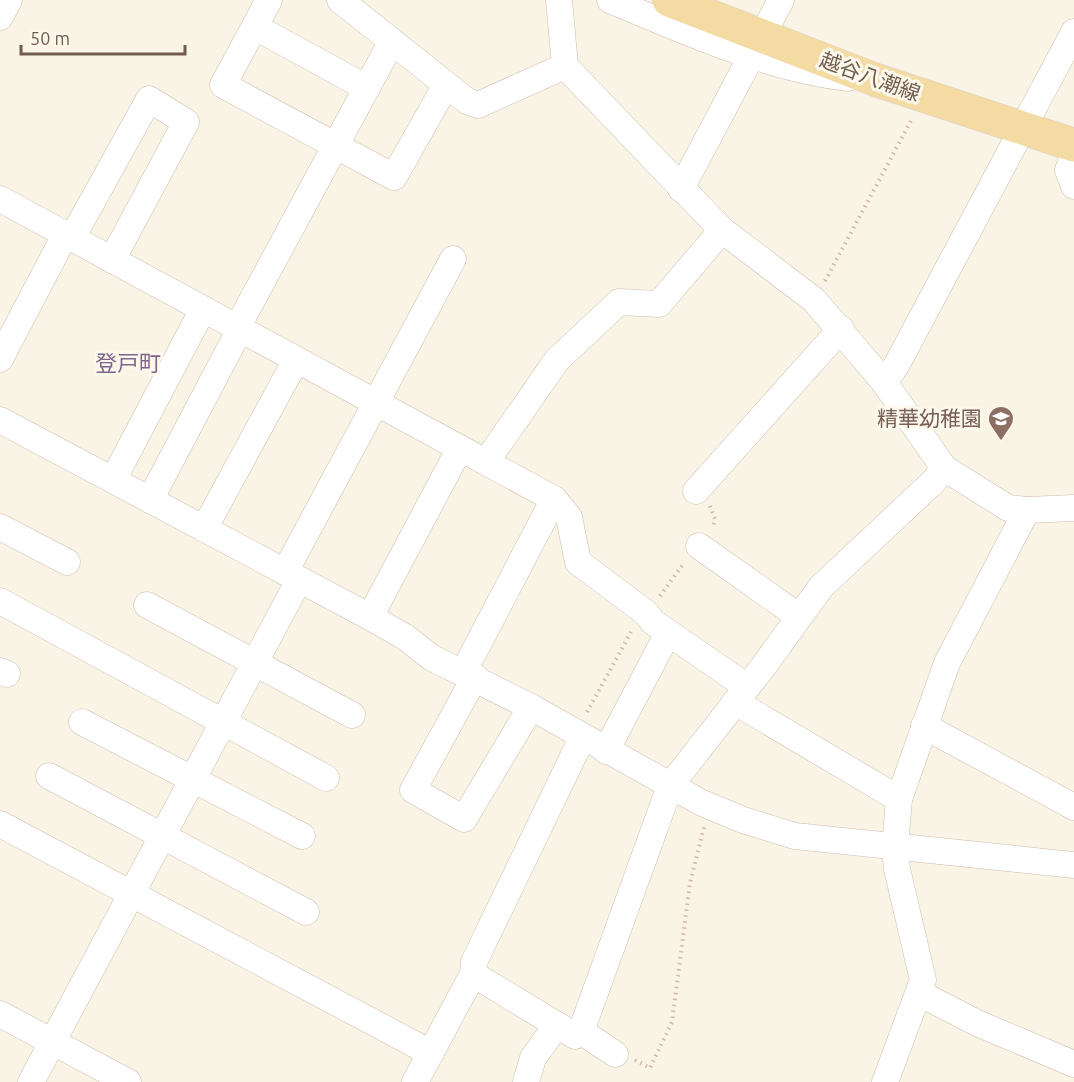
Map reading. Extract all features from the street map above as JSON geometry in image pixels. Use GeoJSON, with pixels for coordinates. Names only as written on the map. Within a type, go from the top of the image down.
{"type":"FeatureCollection","features":[{"type":"Feature","properties":{"kind":"main road","name":"越谷八潮線"},"geometry":{"type":"LineString","coordinates":[[679,2],[757,45],[876,80],[1074,145]]}},
{"type":"Feature","properties":{"kind":"street"},"geometry":{"type":"LineString","coordinates":[[0,17],[9,0]]}},
{"type":"Feature","properties":{"kind":"street"},"geometry":{"type":"LineString","coordinates":[[269,0],[223,86],[394,177],[446,85]]}},
{"type":"Feature","properties":{"kind":"street"},"geometry":{"type":"LineString","coordinates":[[339,0],[364,8],[392,41],[467,101],[478,105],[565,66]]}},
{"type":"Feature","properties":{"kind":"street"},"geometry":{"type":"LineString","coordinates":[[560,0],[565,66],[722,230],[814,300],[884,382],[944,468],[1008,508],[1027,510],[1074,508]]}},
{"type":"Feature","properties":{"kind":"street"},"geometry":{"type":"LineString","coordinates":[[610,0],[667,24],[757,45]]}},
{"type":"Feature","properties":{"kind":"street"},"geometry":{"type":"LineString","coordinates":[[681,189],[781,0]]}},
{"type":"Feature","properties":{"kind":"street"},"geometry":{"type":"LineString","coordinates":[[255,27],[367,88]]}},
{"type":"Feature","properties":{"kind":"street"},"geometry":{"type":"LineString","coordinates":[[884,382],[896,366],[1074,32]]}},
{"type":"Feature","properties":{"kind":"street"},"geometry":{"type":"LineString","coordinates":[[150,500],[238,328],[392,41]]}},
{"type":"Feature","properties":{"kind":"street"},"geometry":{"type":"LineString","coordinates":[[0,359],[148,99],[186,122],[112,260]]}},
{"type":"Feature","properties":{"kind":"street"},"geometry":{"type":"LineString","coordinates":[[1074,154],[1068,170],[1074,186]]}},
{"type":"Feature","properties":{"kind":"street"},"geometry":{"type":"LineString","coordinates":[[0,199],[554,499],[569,517],[578,562],[646,612],[653,622],[741,695],[899,799]]}},
{"type":"Feature","properties":{"kind":"street"},"geometry":{"type":"LineString","coordinates":[[486,462],[557,360],[619,302],[659,304],[722,230]]}},
{"type":"Feature","properties":{"kind":"street"},"geometry":{"type":"LineString","coordinates":[[31,1082],[255,663],[292,576],[375,403],[453,259]]}},
{"type":"Feature","properties":{"kind":"street"},"geometry":{"type":"LineString","coordinates":[[113,480],[203,309]]}},
{"type":"Feature","properties":{"kind":"street"},"geometry":{"type":"LineString","coordinates":[[696,491],[841,329]]}},
{"type":"Feature","properties":{"kind":"street"},"geometry":{"type":"LineString","coordinates":[[204,529],[296,360]]}},
{"type":"Feature","properties":{"kind":"street"},"geometry":{"type":"LineString","coordinates":[[0,420],[370,617],[405,637],[432,658],[469,674],[531,707],[582,738],[711,807],[795,836],[1074,865]]}},
{"type":"Feature","properties":{"kind":"street"},"geometry":{"type":"LineString","coordinates":[[370,617],[459,448]]}},
{"type":"Feature","properties":{"kind":"street"},"geometry":{"type":"LineString","coordinates":[[526,1082],[533,1058],[568,1028],[670,786],[821,587],[934,481],[944,468]]}},
{"type":"Feature","properties":{"kind":"street"},"geometry":{"type":"LineString","coordinates":[[531,707],[464,819],[413,790],[554,499]]}},
{"type":"Feature","properties":{"kind":"street"},"geometry":{"type":"LineString","coordinates":[[885,1082],[923,980],[897,869],[895,847],[899,799],[947,663],[1027,510]]}},
{"type":"Feature","properties":{"kind":"street"},"geometry":{"type":"LineString","coordinates":[[0,527],[66,562]]}},
{"type":"Feature","properties":{"kind":"street"},"geometry":{"type":"LineString","coordinates":[[699,546],[798,616]]}},
{"type":"Feature","properties":{"kind":"street"},"geometry":{"type":"LineString","coordinates":[[0,601],[326,778]]}},
{"type":"Feature","properties":{"kind":"street"},"geometry":{"type":"LineString","coordinates":[[147,605],[352,715]]}},
{"type":"Feature","properties":{"kind":"street"},"geometry":{"type":"LineString","coordinates":[[606,751],[668,633]]}},
{"type":"Feature","properties":{"kind":"street"},"geometry":{"type":"LineString","coordinates":[[82,722],[302,836]]}},
{"type":"Feature","properties":{"kind":"street"},"geometry":{"type":"LineString","coordinates":[[924,726],[1074,807]]}},
{"type":"Feature","properties":{"kind":"street"},"geometry":{"type":"LineString","coordinates":[[415,1082],[473,974],[474,962],[582,738]]}},
{"type":"Feature","properties":{"kind":"street"},"geometry":{"type":"LineString","coordinates":[[49,776],[306,912]]}},
{"type":"Feature","properties":{"kind":"street"},"geometry":{"type":"LineString","coordinates":[[0,824],[431,1053]]}},
{"type":"Feature","properties":{"kind":"street"},"geometry":{"type":"LineString","coordinates":[[473,974],[615,1054]]}},
{"type":"Feature","properties":{"kind":"street"},"geometry":{"type":"LineString","coordinates":[[919,993],[977,1023],[1074,1064]]}},
{"type":"Feature","properties":{"kind":"street"},"geometry":{"type":"LineString","coordinates":[[0,1014],[128,1082]]}},
{"type":"Feature","properties":{"kind":"path"},"geometry":{"type":"LineString","coordinates":[[814,300],[915,113]]}},
{"type":"Feature","properties":{"kind":"path"},"geometry":{"type":"LineString","coordinates":[[650,1068],[672,1022],[690,883],[711,807]]}},
{"type":"Feature","properties":{"kind":"place","name":"精華幼稚園"},"geometry":{"type":"Point","coordinates":[1001,442]}},
{"type":"Feature","properties":{"kind":"district","name":"登戸町"},"geometry":{"type":"Point","coordinates":[128,363]}}]}
